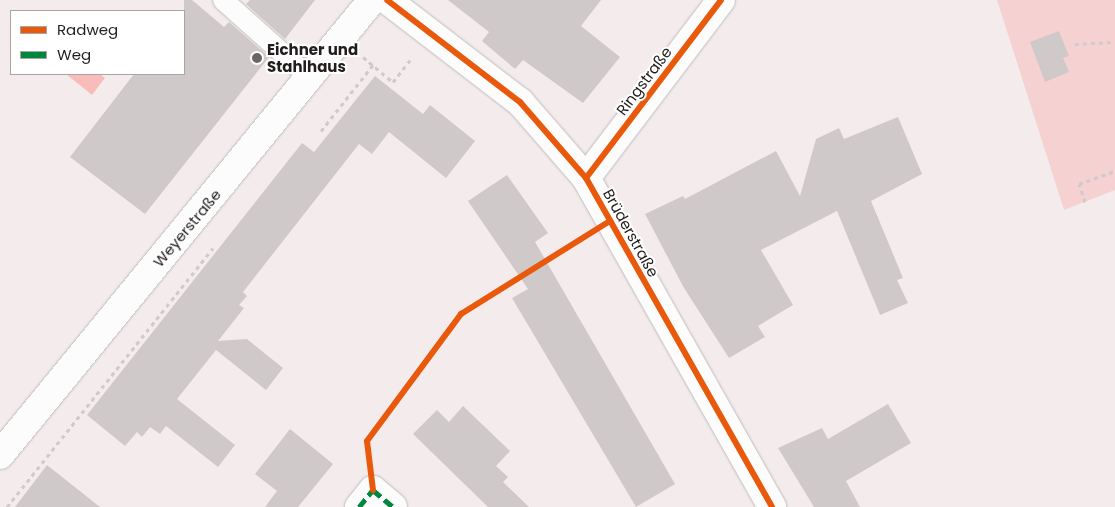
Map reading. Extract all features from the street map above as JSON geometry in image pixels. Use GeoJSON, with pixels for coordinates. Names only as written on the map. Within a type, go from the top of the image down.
{"type":"FeatureCollection","features":[{"type":"Feature","properties":{"kind":"street","name":"Weyerstraße"},"geometry":{"type":"LineString","coordinates":[[0,455],[372,0]]}},
{"type":"Feature","properties":{"kind":"street","name":"Brüderstraße"},"geometry":{"type":"LineString","coordinates":[[387,0],[520,102],[586,178],[772,507]]}},
{"type":"Feature","properties":{"kind":"street","name":"Ringstraße"},"geometry":{"type":"LineString","coordinates":[[586,178],[721,0]]}},
{"type":"Feature","properties":{"kind":"lane"},"geometry":{"type":"LineString","coordinates":[[223,0],[309,77]]}},
{"type":"Feature","properties":{"kind":"path"},"geometry":{"type":"LineString","coordinates":[[1075,44],[1115,42]]}},
{"type":"Feature","properties":{"kind":"path"},"geometry":{"type":"LineString","coordinates":[[321,131],[374,65]]}},
{"type":"Feature","properties":{"kind":"path"},"geometry":{"type":"LineString","coordinates":[[1085,202],[1079,184],[1115,171]]}},
{"type":"Feature","properties":{"kind":"path"},"geometry":{"type":"LineString","coordinates":[[375,501],[367,441],[461,314],[610,221]]}},
{"type":"Feature","properties":{"kind":"path"},"geometry":{"type":"LineString","coordinates":[[7,507],[214,246]]}},
{"type":"Feature","properties":{"kind":"shaded area"},"geometry":{"type":"Polygon","coordinates":[[[997,0],[1115,0],[1115,190],[1064,210],[997,0]]]}},
{"type":"Feature","properties":{"kind":"shaded area"},"geometry":{"type":"Polygon","coordinates":[[[67,75],[101,75],[105,78],[92,95],[67,75]]]}},
{"type":"Feature","properties":{"kind":"building"},"geometry":{"type":"Polygon","coordinates":[[[184,0],[192,0],[224,27],[229,22],[269,57],[145,214],[70,157],[133,75],[185,75],[184,0]]]}},
{"type":"Feature","properties":{"kind":"building"},"geometry":{"type":"Polygon","coordinates":[[[250,0],[315,0],[285,39],[246,4],[250,0]]]}},
{"type":"Feature","properties":{"kind":"building"},"geometry":{"type":"Polygon","coordinates":[[[448,0],[601,0],[581,26],[620,57],[583,103],[523,60],[515,69],[482,41],[489,32],[448,0]]]}},
{"type":"Feature","properties":{"kind":"building"},"geometry":{"type":"Polygon","coordinates":[[[1059,31],[1069,56],[1063,58],[1069,72],[1045,82],[1030,42],[1059,31]]]}},
{"type":"Feature","properties":{"kind":"building"},"geometry":{"type":"Polygon","coordinates":[[[375,76],[423,114],[430,105],[475,141],[446,178],[389,132],[372,154],[359,144],[243,292],[247,296],[239,305],[244,308],[218,341],[247,339],[283,368],[266,390],[216,350],[177,399],[235,445],[218,467],[166,426],[160,434],[150,427],[142,437],[137,432],[125,446],[87,415],[302,143],[314,152],[375,76]]]}},
{"type":"Feature","properties":{"kind":"building"},"geometry":{"type":"Polygon","coordinates":[[[898,117],[922,174],[871,201],[903,278],[897,280],[908,303],[880,315],[837,211],[761,250],[793,305],[758,326],[765,337],[729,358],[684,288],[645,214],[683,196],[685,199],[776,151],[800,196],[816,139],[839,128],[844,139],[898,117]]]}},
{"type":"Feature","properties":{"kind":"building"},"geometry":{"type":"Polygon","coordinates":[[[507,175],[548,233],[535,242],[675,484],[636,507],[512,298],[528,289],[468,201],[507,175]]]}},
{"type":"Feature","properties":{"kind":"building"},"geometry":{"type":"Polygon","coordinates":[[[888,404],[911,443],[846,481],[860,507],[814,507],[778,448],[822,428],[828,439],[888,404]]]}},
{"type":"Feature","properties":{"kind":"building"},"geometry":{"type":"Polygon","coordinates":[[[463,406],[510,451],[496,466],[508,477],[503,482],[529,507],[488,507],[413,434],[437,410],[449,422],[463,406]]]}},
{"type":"Feature","properties":{"kind":"building"},"geometry":{"type":"Polygon","coordinates":[[[290,429],[333,464],[298,507],[265,507],[277,491],[255,474],[290,429]]]}},
{"type":"Feature","properties":{"kind":"building"},"geometry":{"type":"Polygon","coordinates":[[[47,465],[100,507],[15,507],[47,465]]]}},
{"type":"Feature","properties":{"kind":"marked path"},"geometry":{"type":"LineString","coordinates":[[359,507],[373,490],[393,507]]}},
{"type":"Feature","properties":{"kind":"cycle path"},"geometry":{"type":"LineString","coordinates":[[387,0],[520,102],[586,178],[772,507]]}},
{"type":"Feature","properties":{"kind":"cycle path"},"geometry":{"type":"LineString","coordinates":[[586,178],[721,0]]}},
{"type":"Feature","properties":{"kind":"cycle path"},"geometry":{"type":"LineString","coordinates":[[373,490],[367,441],[461,314],[610,221]]}},
{"type":"Feature","properties":{"kind":"place","name":"Eichner und Stahlhaus"},"geometry":{"type":"Point","coordinates":[257,58]}}]}
